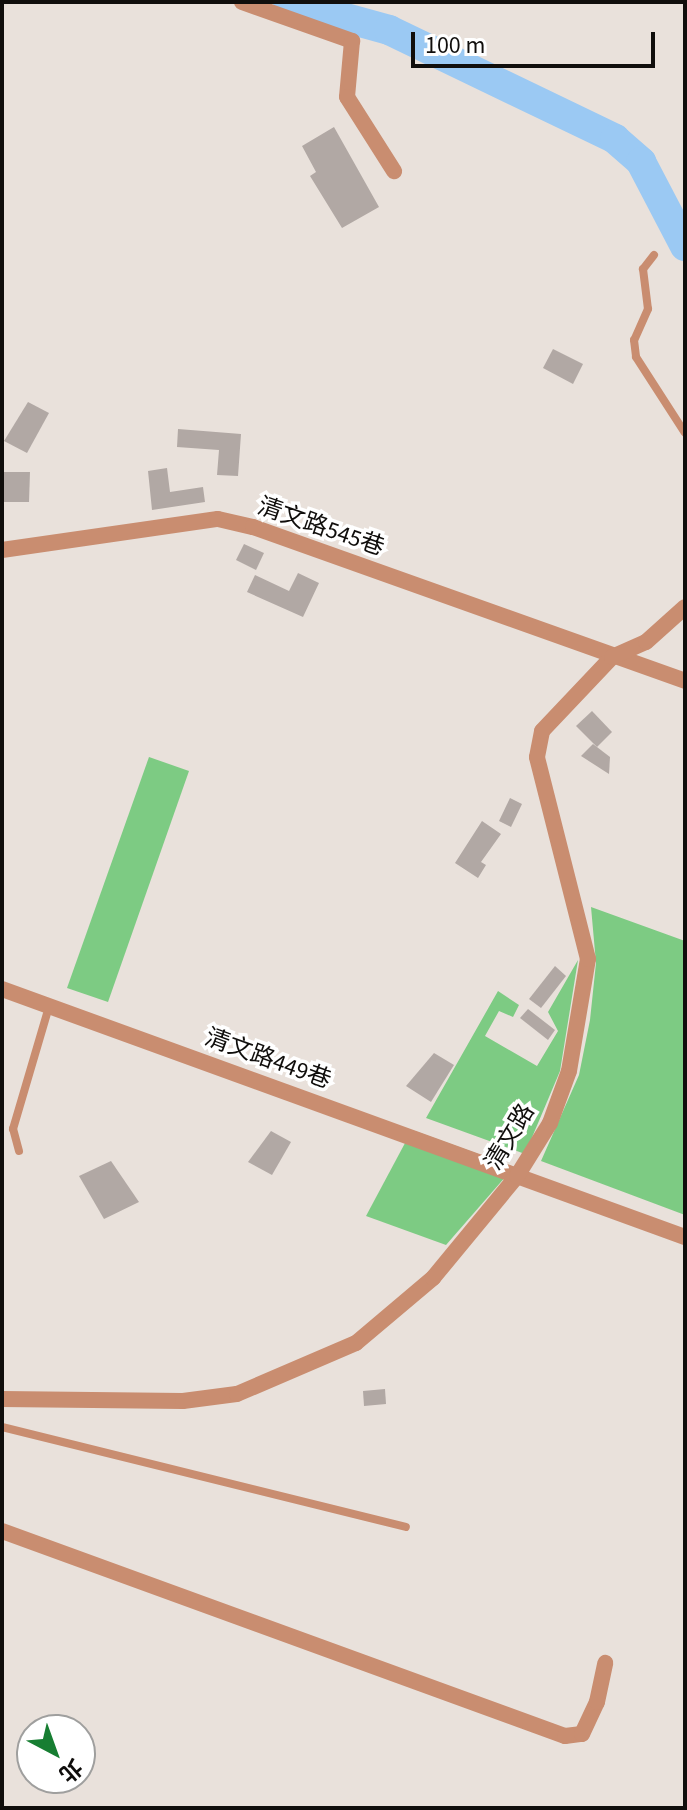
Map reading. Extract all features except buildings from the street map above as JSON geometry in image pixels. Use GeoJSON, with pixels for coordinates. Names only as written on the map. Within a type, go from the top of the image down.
{"type":"FeatureCollection","features":[{"type":"Feature","properties":{"kind":"street"},"geometry":{"type":"LineString","coordinates":[[242,2],[352,41],[347,97],[394,171]]}},
{"type":"Feature","properties":{"kind":"street","name":"清文路545巷"},"geometry":{"type":"LineString","coordinates":[[2,550],[218,519],[263,530],[685,681]]}},
{"type":"Feature","properties":{"kind":"street","name":"清文路"},"geometry":{"type":"LineString","coordinates":[[2,1399],[183,1401],[237,1394],[321,1362],[387,1320],[433,1278],[517,1176],[550,1123],[569,1071],[588,959],[571,872],[537,757],[549,717],[612,657],[646,642],[685,607]]}},
{"type":"Feature","properties":{"kind":"street","name":"清文路449巷"},"geometry":{"type":"LineString","coordinates":[[2,989],[685,1237]]}},
{"type":"Feature","properties":{"kind":"street"},"geometry":{"type":"LineString","coordinates":[[2,1531],[565,1736],[582,1734],[597,1702],[605,1663]]}},
{"type":"Feature","properties":{"kind":"lane"},"geometry":{"type":"LineString","coordinates":[[654,255],[643,269],[648,309],[634,340],[636,357],[685,433]]}},
{"type":"Feature","properties":{"kind":"lane"},"geometry":{"type":"LineString","coordinates":[[19,1151],[13,1129],[49,1007]]}},
{"type":"Feature","properties":{"kind":"lane"},"geometry":{"type":"LineString","coordinates":[[2,1427],[406,1527]]}},
{"type":"Feature","properties":{"kind":"green space"},"geometry":{"type":"Polygon","coordinates":[[[149,757],[189,771],[108,1002],[67,988],[149,757]]]}},
{"type":"Feature","properties":{"kind":"green space"},"geometry":{"type":"Polygon","coordinates":[[[591,907],[685,941],[685,1215],[541,1161],[579,1075],[590,1020],[596,963],[591,907]]]}},
{"type":"Feature","properties":{"kind":"green space"},"geometry":{"type":"Polygon","coordinates":[[[578,960],[560,1071],[525,1154],[426,1118],[498,991],[519,1005],[513,1017],[499,1011],[485,1036],[537,1066],[558,1031],[548,1012],[578,960]]]}},
{"type":"Feature","properties":{"kind":"green space"},"geometry":{"type":"Polygon","coordinates":[[[412,1130],[514,1167],[446,1245],[366,1216],[412,1130]]]}},
{"type":"Feature","properties":{"kind":"waterway"},"geometry":{"type":"LineString","coordinates":[[288,2],[389,30],[615,139],[641,162],[685,246]]}}]}
